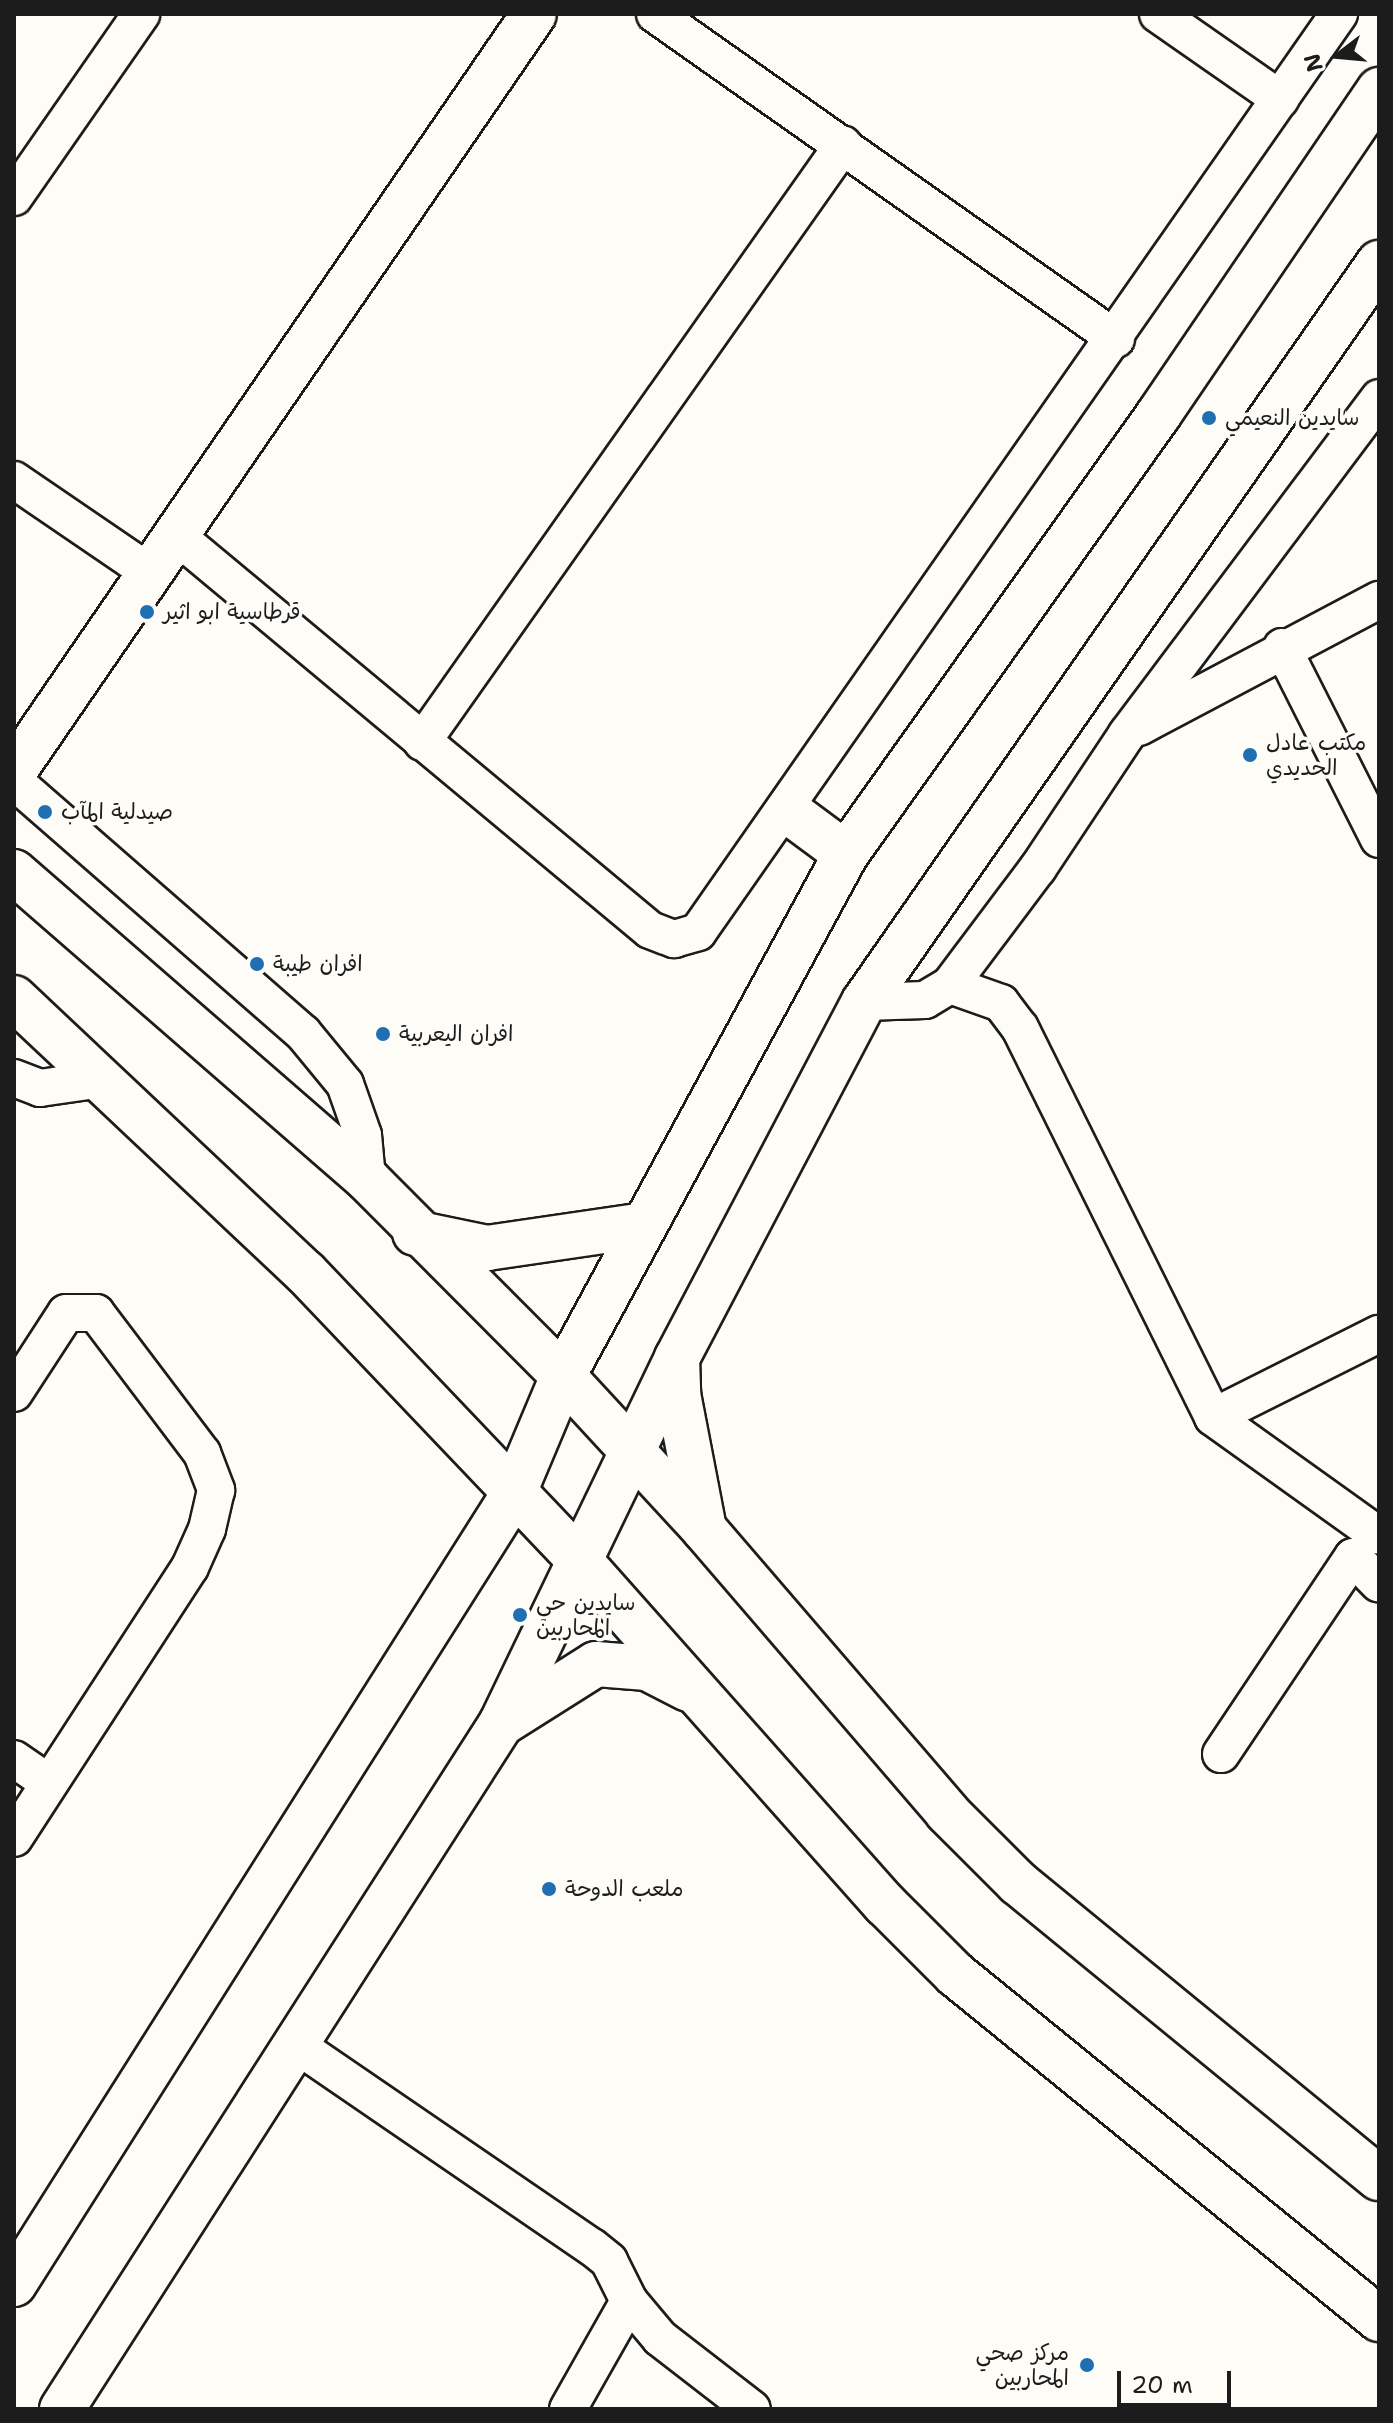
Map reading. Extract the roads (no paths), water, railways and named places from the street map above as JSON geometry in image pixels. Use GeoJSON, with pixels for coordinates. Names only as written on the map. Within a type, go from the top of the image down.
{"type":"FeatureCollection","features":[{"type":"Feature","properties":{"kind":"main road"},"geometry":{"type":"LineString","coordinates":[[14,771],[178,537],[534,14]]}},
{"type":"Feature","properties":{"kind":"main road"},"geometry":{"type":"LineString","coordinates":[[14,2284],[513,1495],[563,1376],[846,854],[1159,414],[1379,90]]}},
{"type":"Feature","properties":{"kind":"main road"},"geometry":{"type":"LineString","coordinates":[[62,2409],[501,1724],[677,1358],[864,1002],[1379,263]]}},
{"type":"Feature","properties":{"kind":"main road"},"geometry":{"type":"LineString","coordinates":[[788,811],[846,854]]}},
{"type":"Feature","properties":{"kind":"main road"},"geometry":{"type":"LineString","coordinates":[[14,872],[367,1179],[415,1233],[563,1376],[704,1529],[947,1812],[1018,1883],[1379,2178]]}},
{"type":"Feature","properties":{"kind":"main road"},"geometry":{"type":"LineString","coordinates":[[14,998],[305,1272],[513,1495],[581,1562],[885,1904],[955,1974],[1379,2319]]}},
{"type":"Feature","properties":{"kind":"main road"},"geometry":{"type":"LineString","coordinates":[[415,1233],[487,1248],[644,1225]]}},
{"type":"Feature","properties":{"kind":"main road"},"geometry":{"type":"LineString","coordinates":[[677,1358],[678,1394],[704,1529]]}},
{"type":"Feature","properties":{"kind":"main road"},"geometry":{"type":"LineString","coordinates":[[501,1724],[596,1664],[647,1668],[704,1697]]}},
{"type":"Feature","properties":{"kind":"street"},"geometry":{"type":"LineString","coordinates":[[19,177],[141,14]]}},
{"type":"Feature","properties":{"kind":"street"},"geometry":{"type":"LineString","coordinates":[[655,14],[1116,339]]}},
{"type":"Feature","properties":{"kind":"street"},"geometry":{"type":"LineString","coordinates":[[1158,14],[1280,99]]}},
{"type":"Feature","properties":{"kind":"street"},"geometry":{"type":"LineString","coordinates":[[178,537],[422,742],[661,936],[687,937],[708,923],[788,811],[1339,14]]}},
{"type":"Feature","properties":{"kind":"street"},"geometry":{"type":"LineString","coordinates":[[422,742],[843,145]]}},
{"type":"Feature","properties":{"kind":"street"},"geometry":{"type":"LineString","coordinates":[[864,1002],[925,1000],[950,985],[1038,868],[1127,734],[1379,398]]}},
{"type":"Feature","properties":{"kind":"street"},"geometry":{"type":"LineString","coordinates":[[14,480],[152,574]]}},
{"type":"Feature","properties":{"kind":"street"},"geometry":{"type":"LineString","coordinates":[[1127,734],[1282,647],[1379,600]]}},
{"type":"Feature","properties":{"kind":"street"},"geometry":{"type":"LineString","coordinates":[[1282,647],[1379,839]]}},
{"type":"Feature","properties":{"kind":"street"},"geometry":{"type":"LineString","coordinates":[[14,781],[303,1033],[345,1084],[363,1135],[367,1179]]}},
{"type":"Feature","properties":{"kind":"street"},"geometry":{"type":"LineString","coordinates":[[950,985],[1001,1003],[1020,1028],[1213,1417],[1379,1536]]}},
{"type":"Feature","properties":{"kind":"street"},"geometry":{"type":"LineString","coordinates":[[14,1078],[40,1088],[102,1079]]}},
{"type":"Feature","properties":{"kind":"street"},"geometry":{"type":"LineString","coordinates":[[14,1393],[66,1313],[96,1313],[202,1453],[216,1490],[207,1529],[190,1567],[14,1838]]}},
{"type":"Feature","properties":{"kind":"street"},"geometry":{"type":"LineString","coordinates":[[1213,1417],[1379,1334]]}},
{"type":"Feature","properties":{"kind":"street"},"geometry":{"type":"LineString","coordinates":[[1221,1754],[1353,1557],[1379,1584]]}},
{"type":"Feature","properties":{"kind":"street"},"geometry":{"type":"LineString","coordinates":[[14,1759],[49,1783]]}},
{"type":"Feature","properties":{"kind":"street"},"geometry":{"type":"LineString","coordinates":[[295,2044],[592,2247],[609,2261],[629,2301],[660,2338],[752,2409]]}},
{"type":"Feature","properties":{"kind":"street"},"geometry":{"type":"LineString","coordinates":[[568,2409],[629,2301]]}},
{"type":"Feature","properties":{"kind":"place","name":"سايدين النعيمي"},"geometry":{"type":"Point","coordinates":[1209,418]}},
{"type":"Feature","properties":{"kind":"place","name":"قرطاسية ابو اثير"},"geometry":{"type":"Point","coordinates":[147,612]}},
{"type":"Feature","properties":{"kind":"place","name":"مكتب عادل الحديدي"},"geometry":{"type":"Point","coordinates":[1250,755]}},
{"type":"Feature","properties":{"kind":"place","name":"صيدلية المآب"},"geometry":{"type":"Point","coordinates":[45,812]}},
{"type":"Feature","properties":{"kind":"place","name":"افران طيبة"},"geometry":{"type":"Point","coordinates":[257,964]}},
{"type":"Feature","properties":{"kind":"place","name":"افران اليعربية"},"geometry":{"type":"Point","coordinates":[383,1034]}},
{"type":"Feature","properties":{"kind":"place","name":"سايدين حي المحاربين"},"geometry":{"type":"Point","coordinates":[520,1615]}},
{"type":"Feature","properties":{"kind":"place","name":"ملعب الدوحة"},"geometry":{"type":"Point","coordinates":[549,1889]}},
{"type":"Feature","properties":{"kind":"place","name":"مركز صحي المحاربين"},"geometry":{"type":"Point","coordinates":[1087,2365]}}]}
